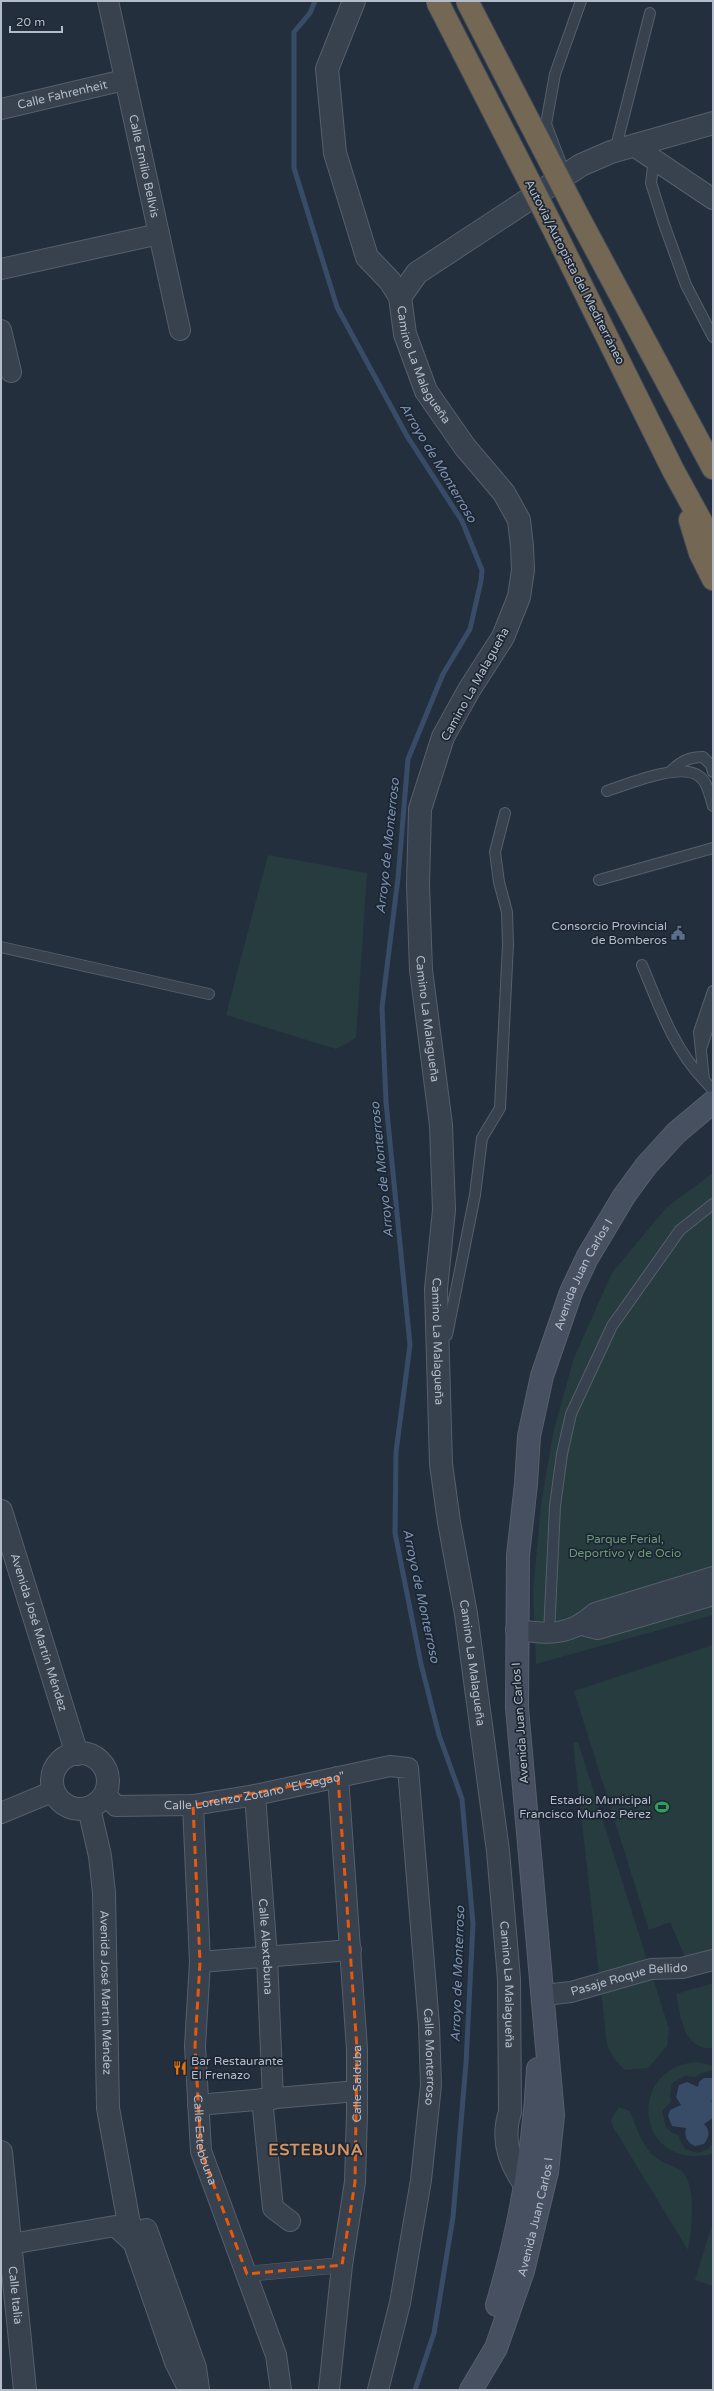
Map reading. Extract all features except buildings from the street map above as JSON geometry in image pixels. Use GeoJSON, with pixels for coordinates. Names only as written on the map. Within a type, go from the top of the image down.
{"type":"FeatureCollection","features":[{"type":"Feature","properties":{"kind":"highway","name":"Autovía/Autopista del Mediterráneo"},"geometry":{"type":"LineString","coordinates":[[437,1],[553,228],[673,470],[713,543]]}},
{"type":"Feature","properties":{"kind":"highway"},"geometry":{"type":"LineString","coordinates":[[467,1],[578,216],[713,468]]}},
{"type":"Feature","properties":{"kind":"highway"},"geometry":{"type":"LineString","coordinates":[[673,470],[700,553],[713,579]]}},
{"type":"Feature","properties":{"kind":"main road","name":"Avenida Juan Carlos I"},"geometry":{"type":"LineString","coordinates":[[471,2390],[496,2348],[523,2271],[534,2233],[547,2172],[553,2115],[545,2033],[544,1995],[516,1708],[518,1555],[526,1484],[529,1436],[542,1376],[571,1292],[587,1258],[624,1196],[646,1166],[676,1133],[713,1102]]}},
{"type":"Feature","properties":{"kind":"main road","name":"Avenida Juan Carlos I"},"geometry":{"type":"LineString","coordinates":[[526,1484],[540,1444],[560,1363],[593,1277],[618,1232],[650,1182],[687,1140],[713,1118]]}},
{"type":"Feature","properties":{"kind":"main road","name":"Avenida Juan Carlos I"},"geometry":{"type":"LineString","coordinates":[[456,2390],[480,2347],[493,2317],[527,2187],[538,2068],[545,2033]]}},
{"type":"Feature","properties":{"kind":"street","name":"Calle Emilio Bellvis"},"geometry":{"type":"LineString","coordinates":[[108,1],[124,80],[180,330]]}},
{"type":"Feature","properties":{"kind":"street","name":"Camino La Malagueña"},"geometry":{"type":"LineString","coordinates":[[354,1],[327,69],[335,153],[367,257],[390,280],[400,297],[405,334],[426,391],[465,447],[504,493],[519,520],[522,546],[523,570],[518,597],[503,637],[469,690],[443,737],[420,809],[418,885],[421,970],[442,1125],[444,1210],[436,1289],[441,1464],[449,1522],[466,1614],[499,1867],[509,1979],[510,2112],[505,2125],[508,2150],[515,2171],[527,2187]]}},
{"type":"Feature","properties":{"kind":"street","name":"Calle Fahrenheit"},"geometry":{"type":"LineString","coordinates":[[1,109],[124,80]]}},
{"type":"Feature","properties":{"kind":"street"},"geometry":{"type":"LineString","coordinates":[[400,297],[417,273],[582,165],[627,148],[713,123]]}},
{"type":"Feature","properties":{"kind":"street"},"geometry":{"type":"LineString","coordinates":[[627,148],[654,159],[713,199]]}},
{"type":"Feature","properties":{"kind":"street"},"geometry":{"type":"LineString","coordinates":[[1,269],[159,234]]}},
{"type":"Feature","properties":{"kind":"street"},"geometry":{"type":"LineString","coordinates":[[1,330],[11,372]]}},
{"type":"Feature","properties":{"kind":"street","name":"Avenida José Martín Méndez"},"geometry":{"type":"LineString","coordinates":[[1,1511],[77,1754]]}},
{"type":"Feature","properties":{"kind":"street"},"geometry":{"type":"LineString","coordinates":[[516,1630],[550,1634],[582,1625],[595,1613],[713,1577]]}},
{"type":"Feature","properties":{"kind":"street"},"geometry":{"type":"LineString","coordinates":[[582,1625],[598,1629],[713,1595]]}},
{"type":"Feature","properties":{"kind":"street"},"geometry":{"type":"LineString","coordinates":[[77,1754],[93,1756],[102,1763],[107,1773],[108,1784],[97,1801],[78,1809],[68,1807],[60,1800],[54,1791],[52,1781],[54,1770],[60,1761],[70,1755],[77,1754]]}},
{"type":"Feature","properties":{"kind":"street","name":"Calle Lorenzo Zotano \"El Segao\""},"geometry":{"type":"LineString","coordinates":[[97,1801],[116,1806],[193,1805],[255,1795],[390,1766],[408,1768]]}},
{"type":"Feature","properties":{"kind":"street","name":"Calle Monterroso"},"geometry":{"type":"LineString","coordinates":[[378,2390],[400,2303],[421,2180],[432,2085],[429,2025],[408,1768]]}},
{"type":"Feature","properties":{"kind":"street","name":"Calle Salduba"},"geometry":{"type":"LineString","coordinates":[[329,2390],[342,2265],[355,2182],[357,2091],[357,2049],[338,1777]]}},
{"type":"Feature","properties":{"kind":"street"},"geometry":{"type":"LineString","coordinates":[[1,1813],[54,1791]]}},
{"type":"Feature","properties":{"kind":"street","name":"Calle Alextebuna"},"geometry":{"type":"LineString","coordinates":[[255,1795],[267,1957],[267,2099],[273,2208],[290,2221]]}},
{"type":"Feature","properties":{"kind":"street","name":"Avenida José Martín Méndez"},"geometry":{"type":"LineString","coordinates":[[97,1801],[104,1893],[108,2108],[120,2177],[135,2244],[176,2362],[190,2390]]}},
{"type":"Feature","properties":{"kind":"street","name":"Calle Estebbuna"},"geometry":{"type":"LineString","coordinates":[[193,1805],[200,1962],[195,2046],[201,2151],[276,2355],[281,2390]]}},
{"type":"Feature","properties":{"kind":"street"},"geometry":{"type":"LineString","coordinates":[[200,1962],[351,1950]]}},
{"type":"Feature","properties":{"kind":"street","name":"Pasaje Roque Bellido"},"geometry":{"type":"LineString","coordinates":[[544,1995],[571,1992],[651,1969],[682,1968],[713,1960]]}},
{"type":"Feature","properties":{"kind":"street"},"geometry":{"type":"LineString","coordinates":[[198,2105],[357,2091]]}},
{"type":"Feature","properties":{"kind":"street"},"geometry":{"type":"LineString","coordinates":[[510,2112],[520,2129],[526,2135],[538,2139],[541,2148],[530,2208],[534,2233]]}},
{"type":"Feature","properties":{"kind":"street","name":"Calle Italia"},"geometry":{"type":"LineString","coordinates":[[1,2152],[7,2236],[25,2390]]}},
{"type":"Feature","properties":{"kind":"street","name":"Avenida José Martín Méndez"},"geometry":{"type":"LineString","coordinates":[[120,2177],[140,2214],[172,2301],[195,2368],[198,2390]]}},
{"type":"Feature","properties":{"kind":"street"},"geometry":{"type":"LineString","coordinates":[[7,2236],[115,2226],[135,2244]]}},
{"type":"Feature","properties":{"kind":"street","name":"Avenida José Martín Méndez"},"geometry":{"type":"LineString","coordinates":[[135,2244],[140,2243],[144,2246],[160,2294],[172,2301]]}},
{"type":"Feature","properties":{"kind":"street"},"geometry":{"type":"LineString","coordinates":[[247,2274],[342,2265]]}},
{"type":"Feature","properties":{"kind":"lane"},"geometry":{"type":"LineString","coordinates":[[566,175],[546,124],[555,74],[581,1]]}},
{"type":"Feature","properties":{"kind":"lane"},"geometry":{"type":"LineString","coordinates":[[627,148],[618,139],[650,13]]}},
{"type":"Feature","properties":{"kind":"lane"},"geometry":{"type":"LineString","coordinates":[[654,159],[651,182],[664,224],[686,285],[713,337]]}},
{"type":"Feature","properties":{"kind":"lane"},"geometry":{"type":"LineString","coordinates":[[670,772],[679,762],[694,757],[703,757],[711,765],[713,772]]}},
{"type":"Feature","properties":{"kind":"lane"},"geometry":{"type":"LineString","coordinates":[[607,791],[670,772],[693,772],[700,776],[706,785],[713,806]]}},
{"type":"Feature","properties":{"kind":"lane"},"geometry":{"type":"LineString","coordinates":[[437,1340],[447,1335],[457,1291],[475,1195],[482,1138],[500,1108],[508,944],[507,912],[499,882],[495,852],[505,814]]}},
{"type":"Feature","properties":{"kind":"lane"},"geometry":{"type":"LineString","coordinates":[[599,880],[713,848]]}},
{"type":"Feature","properties":{"kind":"lane"},"geometry":{"type":"LineString","coordinates":[[1,947],[209,994]]}},
{"type":"Feature","properties":{"kind":"lane"},"geometry":{"type":"LineString","coordinates":[[642,965],[687,1063],[713,1090]]}},
{"type":"Feature","properties":{"kind":"lane"},"geometry":{"type":"LineString","coordinates":[[704,1080],[702,1046],[699,1032],[701,1020],[713,991]]}},
{"type":"Feature","properties":{"kind":"lane"},"geometry":{"type":"LineString","coordinates":[[702,1046],[713,1012]]}},
{"type":"Feature","properties":{"kind":"lane"},"geometry":{"type":"LineString","coordinates":[[550,1634],[555,1506],[562,1454],[571,1414],[612,1326],[680,1230],[713,1204]]}},
{"type":"Feature","properties":{"kind":"highlighted area"},"geometry":{"type":"Polygon","coordinates":[[[338,1777],[357,2049],[355,2182],[342,2265],[247,2274],[201,2151],[195,2046],[200,1962],[193,1805],[338,1777]]]}},
{"type":"Feature","properties":{"kind":"green space"},"geometry":{"type":"Polygon","coordinates":[[[268,855],[367,873],[356,1038],[336,1049],[226,1015],[268,855]]]}},
{"type":"Feature","properties":{"kind":"green space","name":"Parque Ferial, Deportivo y de Ocio"},"geometry":{"type":"Polygon","coordinates":[[[713,1173],[713,1615],[536,1664],[533,1591],[541,1504],[554,1429],[574,1358],[612,1273],[667,1207],[713,1173]]]}},
{"type":"Feature","properties":{"kind":"green space","name":"Estadio Municipal Francisco Muñoz Pérez"},"geometry":{"type":"Polygon","coordinates":[[[713,1645],[713,1950],[686,1959],[670,1922],[649,1930],[574,1691],[713,1645]]]}},
{"type":"Feature","properties":{"kind":"green space"},"geometry":{"type":"Polygon","coordinates":[[[578,1742],[669,2029],[667,2046],[648,2068],[625,2070],[614,2059],[607,2045],[573,1743],[578,1742]]]}},
{"type":"Feature","properties":{"kind":"green space"},"geometry":{"type":"Polygon","coordinates":[[[713,1983],[713,2048],[695,2044],[689,2038],[682,2022],[676,1994],[713,1983]]]}},
{"type":"Feature","properties":{"kind":"green space"},"geometry":{"type":"Polygon","coordinates":[[[698,2062],[713,2066],[713,2070],[701,2073],[696,2077],[685,2076],[672,2083],[670,2096],[671,2102],[662,2111],[666,2127],[672,2133],[679,2135],[685,2149],[698,2153],[708,2149],[713,2143],[713,2153],[692,2156],[673,2151],[659,2140],[651,2125],[648,2109],[652,2092],[661,2077],[677,2067],[698,2062]]]}},
{"type":"Feature","properties":{"kind":"green space"},"geometry":{"type":"Polygon","coordinates":[[[619,2107],[630,2111],[642,2140],[651,2153],[656,2158],[680,2170],[688,2181],[692,2199],[692,2210],[688,2250],[613,2127],[611,2120],[619,2107]]]}},
{"type":"Feature","properties":{"kind":"green space"},"geometry":{"type":"Polygon","coordinates":[[[713,2222],[713,2286],[695,2280],[713,2222]]]}},
{"type":"Feature","properties":{"kind":"water"},"geometry":{"type":"Polygon","coordinates":[[[704,2078],[713,2078],[713,2100],[711,2101],[713,2103],[713,2118],[704,2124],[708,2129],[706,2141],[704,2144],[695,2146],[687,2139],[685,2134],[686,2128],[672,2126],[668,2116],[670,2110],[681,2105],[676,2097],[679,2085],[687,2082],[698,2087],[699,2082],[704,2078]]]}},
{"type":"Feature","properties":{"kind":"waterway","name":"Arroyo de Monterroso"},"geometry":{"type":"LineString","coordinates":[[315,1],[310,13],[294,32],[294,168],[337,307],[407,436],[462,521],[482,570],[481,581],[470,629],[443,674],[408,759],[398,878],[382,1007],[386,1102],[410,1345],[396,1452],[395,1533],[421,1664],[439,1735],[462,1799],[473,1924],[466,2063],[453,2217],[434,2333],[415,2390]]}},
{"type":"Feature","properties":{"kind":"place","name":"Consorcio Provincial de Bomberos"},"geometry":{"type":"Point","coordinates":[678,933]}},
{"type":"Feature","properties":{"kind":"place","name":"Estadio Municipal Francisco Muñoz Pérez"},"geometry":{"type":"Point","coordinates":[662,1807]}},
{"type":"Feature","properties":{"kind":"place","name":"Bar Restaurante El Frenazo"},"geometry":{"type":"Point","coordinates":[180,2068]}},
{"type":"Feature","properties":{"kind":"district","name":"ESTEBUNA"},"geometry":{"type":"Point","coordinates":[316,2150]}}]}
